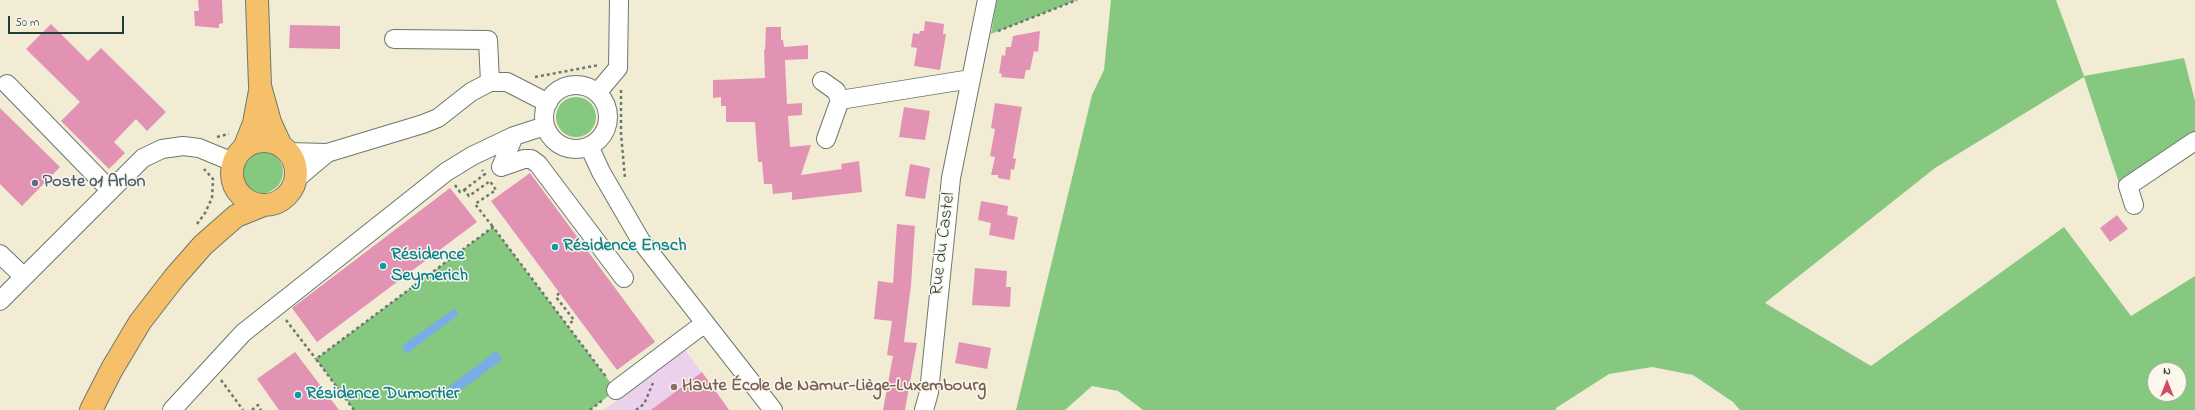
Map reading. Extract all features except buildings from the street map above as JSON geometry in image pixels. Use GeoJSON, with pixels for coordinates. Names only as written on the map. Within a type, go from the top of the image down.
{"type":"FeatureCollection","features":[{"type":"Feature","properties":{"kind":"main road"},"geometry":{"type":"LineString","coordinates":[[203,245],[224,208],[235,155],[254,123],[260,86],[257,0]]}},
{"type":"Feature","properties":{"kind":"main road"},"geometry":{"type":"LineString","coordinates":[[91,410],[112,368],[140,322],[174,278],[203,245],[236,216],[284,199],[292,190],[296,179],[296,164],[285,149],[270,122],[260,86]]}},
{"type":"Feature","properties":{"kind":"main road"},"geometry":{"type":"LineString","coordinates":[[235,155],[263,141],[273,142],[285,149]]}},
{"type":"Feature","properties":{"kind":"main road"},"geometry":{"type":"LineString","coordinates":[[235,155],[235,188],[242,197],[251,203],[261,206]]}},
{"type":"Feature","properties":{"kind":"street"},"geometry":{"type":"LineString","coordinates":[[597,92],[618,68],[620,0]]}},
{"type":"Feature","properties":{"kind":"street","name":"Rue du Castel"},"geometry":{"type":"LineString","coordinates":[[924,410],[929,392],[952,178],[987,0]]}},
{"type":"Feature","properties":{"kind":"street"},"geometry":{"type":"LineString","coordinates":[[394,39],[488,40],[490,82]]}},
{"type":"Feature","properties":{"kind":"street"},"geometry":{"type":"LineString","coordinates":[[840,100],[971,79]]}},
{"type":"Feature","properties":{"kind":"street"},"geometry":{"type":"LineString","coordinates":[[822,81],[836,91],[840,100],[826,139]]}},
{"type":"Feature","properties":{"kind":"street"},"geometry":{"type":"LineString","coordinates":[[285,149],[327,153],[423,124],[438,118],[471,92],[490,82],[507,82],[548,103]]}},
{"type":"Feature","properties":{"kind":"street"},"geometry":{"type":"LineString","coordinates":[[7,84],[110,190]]}},
{"type":"Feature","properties":{"kind":"street"},"geometry":{"type":"LineString","coordinates":[[570,86],[587,87],[597,92],[605,103],[609,115],[607,128],[600,139],[589,146],[579,149],[568,148],[558,143],[545,126],[543,115],[548,103],[555,94],[570,86]]}},
{"type":"Feature","properties":{"kind":"street"},"geometry":{"type":"LineString","coordinates":[[172,410],[242,333],[446,172],[472,156],[514,136],[545,126]]}},
{"type":"Feature","properties":{"kind":"street"},"geometry":{"type":"LineString","coordinates":[[514,136],[501,167],[524,159],[531,159],[538,164],[624,278]]}},
{"type":"Feature","properties":{"kind":"street"},"geometry":{"type":"LineString","coordinates":[[2134,205],[2128,186],[2195,141]]}},
{"type":"Feature","properties":{"kind":"street"},"geometry":{"type":"LineString","coordinates":[[0,301],[143,158],[162,149],[183,146],[235,155]]}},
{"type":"Feature","properties":{"kind":"street"},"geometry":{"type":"LineString","coordinates":[[589,146],[601,172],[641,241],[742,368],[773,410]]}},
{"type":"Feature","properties":{"kind":"street"},"geometry":{"type":"LineString","coordinates":[[296,179],[327,153]]}},
{"type":"Feature","properties":{"kind":"street"},"geometry":{"type":"LineString","coordinates":[[0,254],[24,277]]}},
{"type":"Feature","properties":{"kind":"street"},"geometry":{"type":"LineString","coordinates":[[616,390],[705,323]]}},
{"type":"Feature","properties":{"kind":"path"},"geometry":{"type":"LineString","coordinates":[[980,37],[1077,0]]}},
{"type":"Feature","properties":{"kind":"path"},"geometry":{"type":"LineString","coordinates":[[533,77],[601,65],[605,62]]}},
{"type":"Feature","properties":{"kind":"path"},"geometry":{"type":"LineString","coordinates":[[621,84],[621,134],[626,182]]}},
{"type":"Feature","properties":{"kind":"path"},"geometry":{"type":"LineString","coordinates":[[211,135],[217,137],[227,136],[235,155]]}},
{"type":"Feature","properties":{"kind":"path"},"geometry":{"type":"LineString","coordinates":[[446,172],[460,192],[464,190],[469,196],[490,181],[496,190],[475,204],[616,390]]}},
{"type":"Feature","properties":{"kind":"path"},"geometry":{"type":"LineString","coordinates":[[316,360],[493,227]]}},
{"type":"Feature","properties":{"kind":"path"},"geometry":{"type":"LineString","coordinates":[[559,294],[556,297],[574,320],[568,325]]}},
{"type":"Feature","properties":{"kind":"path"},"geometry":{"type":"LineString","coordinates":[[275,306],[354,410]]}},
{"type":"Feature","properties":{"kind":"path"},"geometry":{"type":"LineString","coordinates":[[211,367],[243,410]]}},
{"type":"Feature","properties":{"kind":"path"},"geometry":{"type":"LineString","coordinates":[[636,410],[644,404]]}},
{"type":"Feature","properties":{"kind":"path"},"geometry":{"type":"LineString","coordinates":[[252,410],[258,405],[261,410]]}},
{"type":"Feature","properties":{"kind":"shaded area","name":"Haute École de Namur-Liège-Luxembourg"},"geometry":{"type":"Polygon","coordinates":[[[685,350],[723,401],[711,410],[604,410],[685,350]]]}},
{"type":"Feature","properties":{"kind":"green space"},"geometry":{"type":"Polygon","coordinates":[[[997,0],[1077,0],[991,34],[997,0]]]}},
{"type":"Feature","properties":{"kind":"green space"},"geometry":{"type":"Polygon","coordinates":[[[1111,0],[2056,0],[2084,76],[2184,58],[2195,101],[2195,134],[2119,183],[2084,77],[1935,168],[1765,303],[1871,366],[2064,227],[2131,316],[2195,276],[2195,410],[1740,410],[1733,402],[1693,375],[1652,367],[1609,374],[1556,408],[1556,410],[1143,410],[1118,391],[1092,386],[1065,410],[1016,410],[1092,95],[1104,70],[1111,0]]]}},
{"type":"Feature","properties":{"kind":"green space"},"geometry":{"type":"Polygon","coordinates":[[[580,97],[587,100],[593,106],[596,117],[595,125],[587,134],[580,137],[572,137],[565,134],[557,125],[556,113],[559,106],[568,98],[580,97]]]}},
{"type":"Feature","properties":{"kind":"green space"},"geometry":{"type":"Polygon","coordinates":[[[262,151],[277,157],[283,172],[277,187],[262,193],[247,187],[241,172],[247,157],[262,151]]]}},
{"type":"Feature","properties":{"kind":"green space"},"geometry":{"type":"Polygon","coordinates":[[[493,227],[616,390],[590,410],[354,410],[316,359],[493,227]]]}},
{"type":"Feature","properties":{"kind":"water"},"geometry":{"type":"Polygon","coordinates":[[[455,308],[458,315],[406,354],[402,346],[455,308]]]}},
{"type":"Feature","properties":{"kind":"water"},"geometry":{"type":"Polygon","coordinates":[[[496,351],[503,359],[449,399],[442,392],[496,351]]]}},
{"type":"Feature","properties":{"kind":"place","name":"Poste 01 Arlon"},"geometry":{"type":"Point","coordinates":[35,183]}},
{"type":"Feature","properties":{"kind":"place","name":"Résidence Ensch"},"geometry":{"type":"Point","coordinates":[555,247]}},
{"type":"Feature","properties":{"kind":"place","name":"Résidence Seymerich"},"geometry":{"type":"Point","coordinates":[383,266]}},
{"type":"Feature","properties":{"kind":"place","name":"Haute École de Namur-Liège-Luxembourg"},"geometry":{"type":"Point","coordinates":[674,387]}},
{"type":"Feature","properties":{"kind":"place","name":"Résidence Dumortier"},"geometry":{"type":"Point","coordinates":[298,395]}}]}
